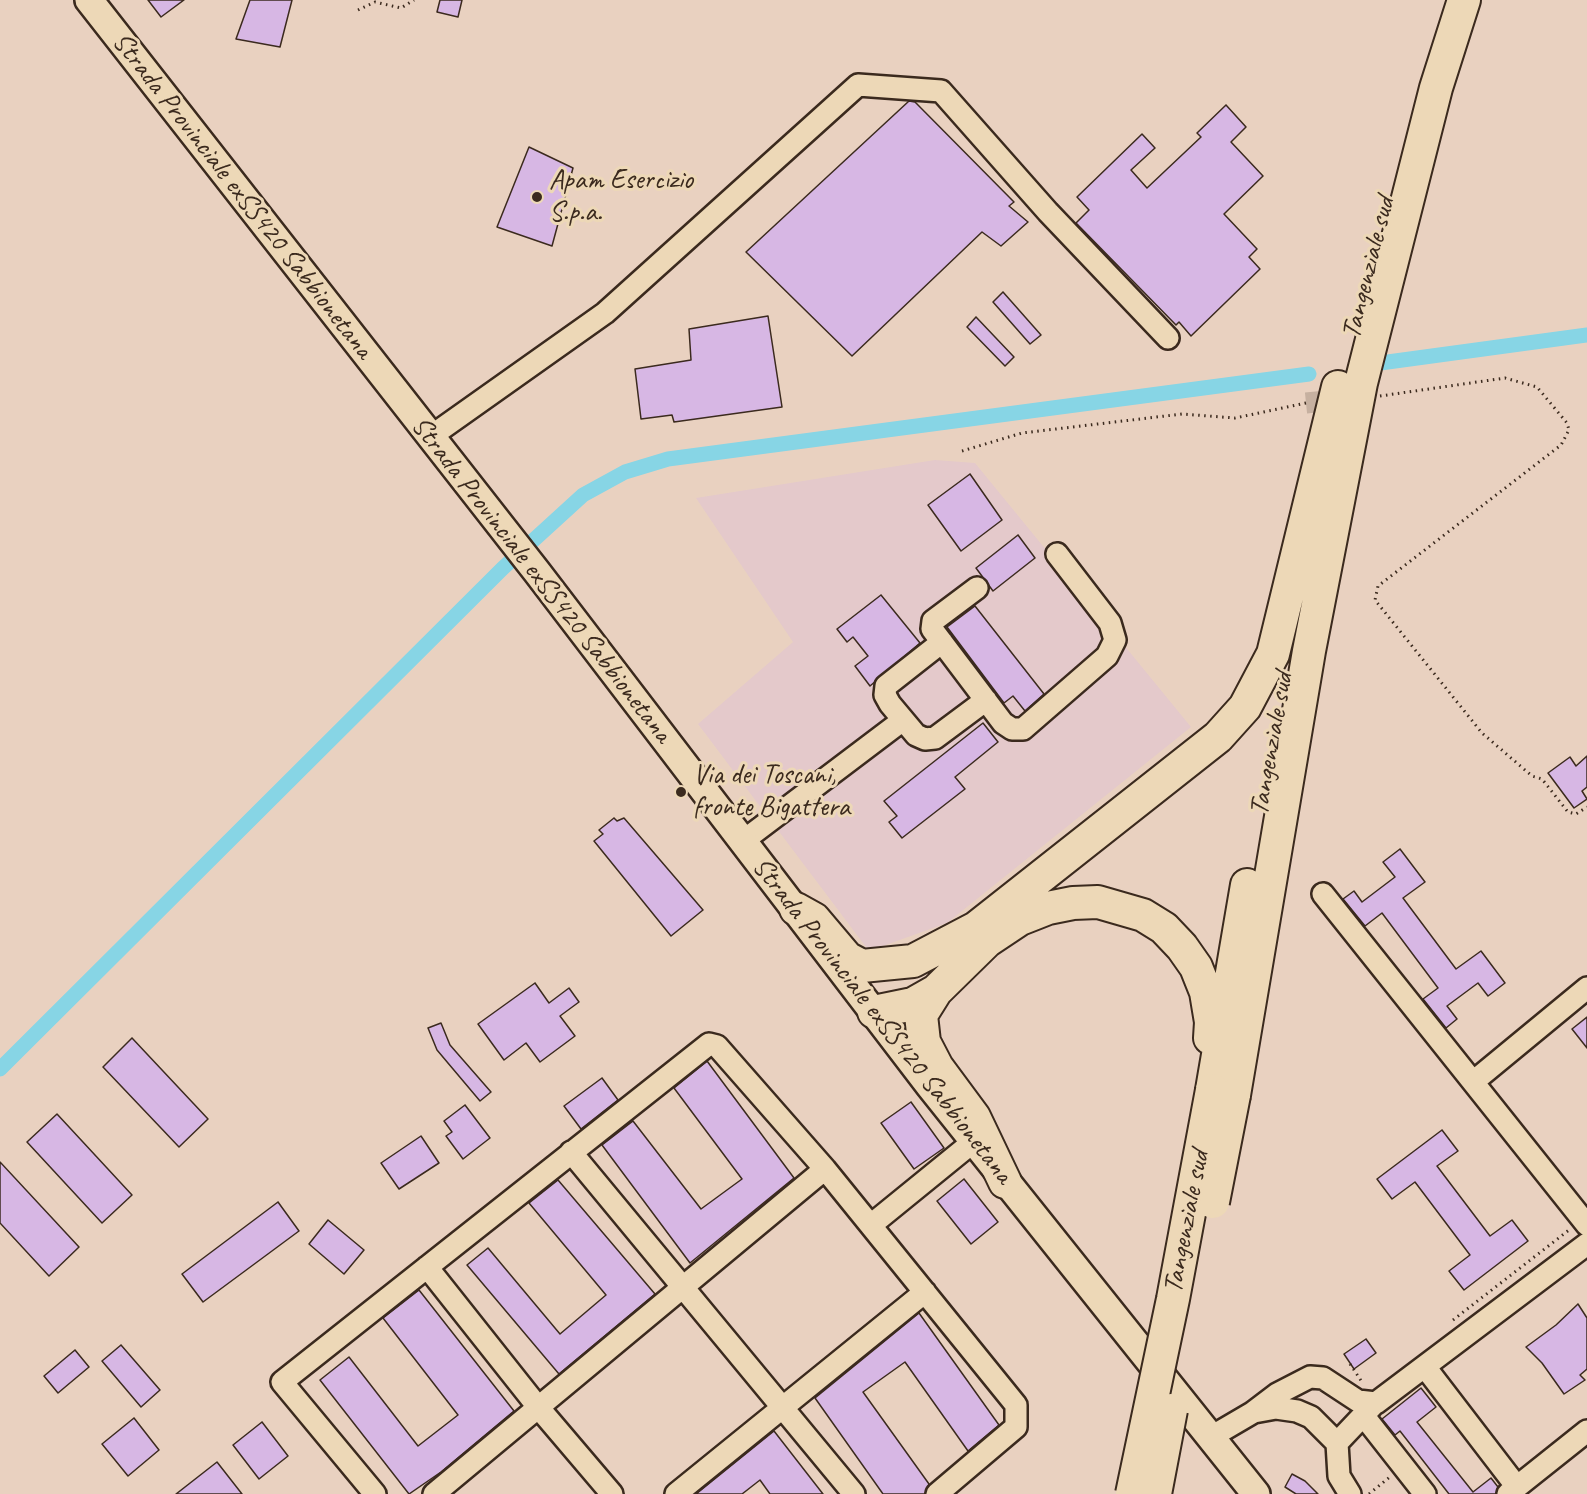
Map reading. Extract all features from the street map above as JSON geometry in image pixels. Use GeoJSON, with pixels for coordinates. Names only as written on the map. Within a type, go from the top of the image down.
{"type":"FeatureCollection","features":[{"type":"Feature","properties":{"kind":"highway","name":"Tangenziale sud"},"geometry":{"type":"LineString","coordinates":[[1155,1494],[1216,1092],[1289,647],[1338,387],[1415,84],[1442,0]]}},
{"type":"Feature","properties":{"kind":"highway","name":"Tangenziale sud"},"geometry":{"type":"LineString","coordinates":[[1132,1494],[1309,651],[1361,383],[1436,88],[1464,0]]}},
{"type":"Feature","properties":{"kind":"highway"},"geometry":{"type":"LineString","coordinates":[[874,1012],[893,980],[913,961],[976,928],[1218,737],[1245,707],[1262,680],[1276,644],[1338,387]]}},
{"type":"Feature","properties":{"kind":"highway"},"geometry":{"type":"LineString","coordinates":[[1005,1182],[974,1117],[938,1067],[924,1042],[921,1015],[936,991],[987,942],[1020,919],[1048,908],[1073,903],[1098,902],[1143,915],[1164,928],[1182,947],[1196,967],[1206,992],[1211,1022],[1210,1054],[1216,1092]]}},
{"type":"Feature","properties":{"kind":"highway"},"geometry":{"type":"LineString","coordinates":[[795,909],[814,919],[847,958],[862,966],[913,961]]}},
{"type":"Feature","properties":{"kind":"highway"},"geometry":{"type":"LineString","coordinates":[[874,1012],[913,1004],[936,991]]}},
{"type":"Feature","properties":{"kind":"main road","name":"Strada Provinciale exSS420 Sabbionetana"},"geometry":{"type":"LineString","coordinates":[[89,0],[537,572],[1005,1182],[1256,1494]]}},
{"type":"Feature","properties":{"kind":"street"},"geometry":{"type":"LineString","coordinates":[[430,438],[605,313],[858,85],[941,91],[1048,212],[1167,338]]}},
{"type":"Feature","properties":{"kind":"street"},"geometry":{"type":"LineString","coordinates":[[977,588],[933,621],[932,629],[1003,723],[1012,729],[1023,729],[1112,648],[1115,640],[1110,623],[1057,555]]}},
{"type":"Feature","properties":{"kind":"street"},"geometry":{"type":"LineString","coordinates":[[942,642],[886,686],[885,695],[903,720],[916,735],[925,740],[934,738],[986,700]]}},
{"type":"Feature","properties":{"kind":"street"},"geometry":{"type":"LineString","coordinates":[[743,841],[903,720]]}},
{"type":"Feature","properties":{"kind":"street"},"geometry":{"type":"LineString","coordinates":[[1323,894],[1587,1226]]}},
{"type":"Feature","properties":{"kind":"street"},"geometry":{"type":"LineString","coordinates":[[1473,1082],[1587,988]]}},
{"type":"Feature","properties":{"kind":"street"},"geometry":{"type":"LineString","coordinates":[[375,1494],[282,1382],[709,1044],[717,1046],[825,1170],[1016,1405],[1016,1427],[937,1494]]}},
{"type":"Feature","properties":{"kind":"street"},"geometry":{"type":"LineString","coordinates":[[871,1225],[974,1142]]}},
{"type":"Feature","properties":{"kind":"street"},"geometry":{"type":"LineString","coordinates":[[571,1152],[854,1494]]}},
{"type":"Feature","properties":{"kind":"street"},"geometry":{"type":"LineString","coordinates":[[434,1494],[825,1170]]}},
{"type":"Feature","properties":{"kind":"street"},"geometry":{"type":"LineString","coordinates":[[1350,1494],[1339,1476],[1337,1443],[1369,1402],[1425,1367],[1587,1244]]}},
{"type":"Feature","properties":{"kind":"street"},"geometry":{"type":"LineString","coordinates":[[427,1267],[538,1407],[612,1494]]}},
{"type":"Feature","properties":{"kind":"street"},"geometry":{"type":"LineString","coordinates":[[676,1494],[925,1292]]}},
{"type":"Feature","properties":{"kind":"street"},"geometry":{"type":"LineString","coordinates":[[1425,1367],[1512,1490],[1587,1431]]}},
{"type":"Feature","properties":{"kind":"street"},"geometry":{"type":"LineString","coordinates":[[1211,1437],[1252,1413],[1277,1394],[1310,1377],[1323,1378],[1358,1401],[1369,1402]]}},
{"type":"Feature","properties":{"kind":"street"},"geometry":{"type":"LineString","coordinates":[[1369,1402],[1425,1494]]}},
{"type":"Feature","properties":{"kind":"street"},"geometry":{"type":"LineString","coordinates":[[1252,1413],[1276,1408],[1297,1411],[1311,1417],[1337,1443]]}},
{"type":"Feature","properties":{"kind":"path"},"geometry":{"type":"LineString","coordinates":[[358,10],[375,3],[400,8],[414,0]]}},
{"type":"Feature","properties":{"kind":"path"},"geometry":{"type":"LineString","coordinates":[[1372,397],[1505,378],[1537,387],[1567,423],[1569,430],[1561,445],[1378,586],[1375,600],[1482,733],[1532,776],[1542,779],[1568,812],[1576,814],[1587,807]]}},
{"type":"Feature","properties":{"kind":"path"},"geometry":{"type":"LineString","coordinates":[[962,451],[1022,433],[1182,414],[1235,418],[1306,403]]}},
{"type":"Feature","properties":{"kind":"path"},"geometry":{"type":"LineString","coordinates":[[1350,1364],[1369,1402]]}},
{"type":"Feature","properties":{"kind":"shaded area"},"geometry":{"type":"Polygon","coordinates":[[[935,460],[975,463],[1191,727],[947,923],[869,951],[698,724],[793,642],[696,498],[935,460]]]}},
{"type":"Feature","properties":{"kind":"building"},"geometry":{"type":"Polygon","coordinates":[[[148,0],[184,0],[161,17],[148,0]]]}},
{"type":"Feature","properties":{"kind":"building"},"geometry":{"type":"Polygon","coordinates":[[[250,0],[292,0],[280,47],[236,39],[250,0]]]}},
{"type":"Feature","properties":{"kind":"building"},"geometry":{"type":"Polygon","coordinates":[[[440,0],[462,0],[458,17],[437,12],[440,0]]]}},
{"type":"Feature","properties":{"kind":"building"},"geometry":{"type":"Polygon","coordinates":[[[909,101],[915,102],[1014,202],[1009,206],[1028,222],[1001,246],[982,232],[852,356],[746,252],[909,101]]]}},
{"type":"Feature","properties":{"kind":"building"},"geometry":{"type":"Polygon","coordinates":[[[1226,105],[1246,127],[1231,142],[1263,176],[1224,214],[1257,249],[1249,257],[1260,269],[1191,336],[1179,322],[1176,325],[1076,223],[1089,210],[1077,197],[1142,134],[1155,148],[1131,170],[1147,188],[1201,137],[1197,133],[1226,105]]]}},
{"type":"Feature","properties":{"kind":"building","name":"Apam Esercizio S.p.a."},"geometry":{"type":"Polygon","coordinates":[[[529,147],[573,168],[552,246],[497,227],[529,147]]]}},
{"type":"Feature","properties":{"kind":"building"},"geometry":{"type":"Polygon","coordinates":[[[1003,292],[1041,335],[1030,344],[993,302],[1003,292]]]}},
{"type":"Feature","properties":{"kind":"building"},"geometry":{"type":"Polygon","coordinates":[[[768,316],[782,407],[674,422],[672,415],[641,419],[635,369],[691,360],[689,329],[768,316]]]}},
{"type":"Feature","properties":{"kind":"building"},"geometry":{"type":"Polygon","coordinates":[[[976,317],[1014,357],[1005,366],[967,327],[976,317]]]}},
{"type":"Feature","properties":{"kind":"building"},"geometry":{"type":"Polygon","coordinates":[[[970,474],[1002,520],[961,551],[928,505],[970,474]]]}},
{"type":"Feature","properties":{"kind":"building"},"geometry":{"type":"Polygon","coordinates":[[[1018,535],[1035,558],[993,591],[976,568],[1018,535]]]}},
{"type":"Feature","properties":{"kind":"building"},"geometry":{"type":"Polygon","coordinates":[[[881,595],[920,643],[870,686],[855,666],[868,656],[853,637],[847,642],[837,629],[881,595]]]}},
{"type":"Feature","properties":{"kind":"building"},"geometry":{"type":"Polygon","coordinates":[[[975,606],[1044,694],[1025,711],[1013,696],[1004,703],[947,627],[975,606]]]}},
{"type":"Feature","properties":{"kind":"building"},"geometry":{"type":"Polygon","coordinates":[[[983,723],[998,742],[955,777],[965,789],[902,838],[889,822],[897,816],[884,801],[983,723]]]}},
{"type":"Feature","properties":{"kind":"building"},"geometry":{"type":"Polygon","coordinates":[[[1587,756],[1587,787],[1582,791],[1587,799],[1574,808],[1548,773],[1570,757],[1576,766],[1587,756]]]}},
{"type":"Feature","properties":{"kind":"building"},"geometry":{"type":"Polygon","coordinates":[[[614,818],[617,821],[624,818],[703,910],[671,936],[594,841],[603,834],[599,830],[614,818]]]}},
{"type":"Feature","properties":{"kind":"building"},"geometry":{"type":"Polygon","coordinates":[[[1400,849],[1425,882],[1403,898],[1456,969],[1481,951],[1505,983],[1488,996],[1478,983],[1447,1006],[1457,1019],[1446,1028],[1423,999],[1438,988],[1382,913],[1365,926],[1343,899],[1354,891],[1362,902],[1395,877],[1383,862],[1400,849]]]}},
{"type":"Feature","properties":{"kind":"building"},"geometry":{"type":"Polygon","coordinates":[[[535,983],[549,1003],[569,988],[579,1002],[560,1016],[575,1036],[540,1062],[526,1043],[504,1060],[478,1024],[535,983]]]}},
{"type":"Feature","properties":{"kind":"building"},"geometry":{"type":"Polygon","coordinates":[[[1587,1017],[1587,1048],[1572,1029],[1587,1017]]]}},
{"type":"Feature","properties":{"kind":"building"},"geometry":{"type":"Polygon","coordinates":[[[441,1023],[450,1045],[491,1092],[480,1101],[437,1050],[428,1028],[441,1023]]]}},
{"type":"Feature","properties":{"kind":"building"},"geometry":{"type":"Polygon","coordinates":[[[132,1038],[208,1119],[179,1147],[103,1067],[132,1038]]]}},
{"type":"Feature","properties":{"kind":"building"},"geometry":{"type":"Polygon","coordinates":[[[707,1061],[794,1178],[690,1263],[602,1145],[633,1121],[701,1209],[742,1179],[674,1088],[707,1061]]]}},
{"type":"Feature","properties":{"kind":"building"},"geometry":{"type":"Polygon","coordinates":[[[602,1078],[618,1100],[581,1129],[564,1106],[602,1078]]]}},
{"type":"Feature","properties":{"kind":"building"},"geometry":{"type":"Polygon","coordinates":[[[911,1102],[944,1148],[914,1169],[881,1123],[911,1102]]]}},
{"type":"Feature","properties":{"kind":"building"},"geometry":{"type":"Polygon","coordinates":[[[465,1105],[490,1138],[463,1159],[446,1136],[452,1132],[444,1121],[465,1105]]]}},
{"type":"Feature","properties":{"kind":"building"},"geometry":{"type":"Polygon","coordinates":[[[57,1114],[132,1195],[102,1223],[27,1142],[57,1114]]]}},
{"type":"Feature","properties":{"kind":"building"},"geometry":{"type":"Polygon","coordinates":[[[1442,1130],[1458,1151],[1437,1166],[1490,1236],[1512,1220],[1528,1241],[1464,1290],[1449,1271],[1470,1255],[1415,1182],[1392,1199],[1377,1179],[1442,1130]]]}},
{"type":"Feature","properties":{"kind":"building"},"geometry":{"type":"Polygon","coordinates":[[[421,1136],[439,1163],[399,1189],[381,1163],[421,1136]]]}},
{"type":"Feature","properties":{"kind":"building"},"geometry":{"type":"Polygon","coordinates":[[[0,1162],[79,1247],[49,1276],[0,1223],[0,1162]]]}},
{"type":"Feature","properties":{"kind":"building"},"geometry":{"type":"Polygon","coordinates":[[[964,1179],[998,1222],[971,1244],[937,1201],[964,1179]]]}},
{"type":"Feature","properties":{"kind":"building"},"geometry":{"type":"Polygon","coordinates":[[[558,1180],[655,1294],[559,1374],[467,1265],[488,1248],[560,1334],[606,1295],[529,1203],[558,1180]]]}},
{"type":"Feature","properties":{"kind":"building"},"geometry":{"type":"Polygon","coordinates":[[[278,1202],[299,1231],[203,1302],[182,1274],[278,1202]]]}},
{"type":"Feature","properties":{"kind":"building"},"geometry":{"type":"Polygon","coordinates":[[[328,1220],[364,1250],[344,1274],[309,1244],[328,1220]]]}},
{"type":"Feature","properties":{"kind":"building"},"geometry":{"type":"Polygon","coordinates":[[[419,1290],[514,1411],[441,1472],[409,1494],[320,1380],[349,1357],[418,1446],[458,1415],[383,1318],[419,1290]]]}},
{"type":"Feature","properties":{"kind":"building"},"geometry":{"type":"Polygon","coordinates":[[[1578,1304],[1587,1318],[1587,1369],[1580,1375],[1585,1380],[1564,1394],[1542,1363],[1526,1347],[1556,1325],[1578,1304]]]}},
{"type":"Feature","properties":{"kind":"building"},"geometry":{"type":"Polygon","coordinates":[[[919,1313],[999,1425],[968,1451],[905,1362],[863,1392],[929,1484],[925,1494],[883,1494],[815,1398],[919,1313]]]}},
{"type":"Feature","properties":{"kind":"building"},"geometry":{"type":"Polygon","coordinates":[[[1366,1339],[1376,1353],[1354,1369],[1344,1354],[1366,1339]]]}},
{"type":"Feature","properties":{"kind":"building"},"geometry":{"type":"Polygon","coordinates":[[[121,1345],[160,1390],[141,1407],[102,1361],[121,1345]]]}},
{"type":"Feature","properties":{"kind":"building"},"geometry":{"type":"Polygon","coordinates":[[[75,1350],[89,1367],[58,1393],[44,1376],[75,1350]]]}},
{"type":"Feature","properties":{"kind":"building"},"geometry":{"type":"Polygon","coordinates":[[[1421,1388],[1436,1407],[1417,1422],[1473,1492],[1491,1478],[1498,1487],[1496,1494],[1449,1494],[1400,1431],[1395,1435],[1382,1419],[1421,1388]]]}},
{"type":"Feature","properties":{"kind":"building"},"geometry":{"type":"Polygon","coordinates":[[[134,1418],[159,1450],[128,1476],[102,1444],[134,1418]]]}},
{"type":"Feature","properties":{"kind":"building"},"geometry":{"type":"Polygon","coordinates":[[[262,1422],[288,1456],[259,1479],[233,1445],[262,1422]]]}},
{"type":"Feature","properties":{"kind":"building"},"geometry":{"type":"Polygon","coordinates":[[[774,1431],[823,1494],[770,1494],[760,1480],[742,1494],[696,1494],[774,1431]]]}},
{"type":"Feature","properties":{"kind":"building"},"geometry":{"type":"Polygon","coordinates":[[[217,1462],[242,1494],[176,1494],[217,1462]]]}},
{"type":"Feature","properties":{"kind":"building"},"geometry":{"type":"Polygon","coordinates":[[[1292,1474],[1305,1481],[1318,1494],[1296,1494],[1285,1487],[1292,1474]]]}},
{"type":"Feature","properties":{"kind":"waterway"},"geometry":{"type":"LineString","coordinates":[[1373,364],[1587,335]]}},
{"type":"Feature","properties":{"kind":"waterway"},"geometry":{"type":"LineString","coordinates":[[0,1069],[503,568],[583,495],[625,472],[668,459],[1309,374]]}},
{"type":"Feature","properties":{"kind":"tunnel"},"geometry":{"type":"LineString","coordinates":[[1306,403],[1345,399]]}},
{"type":"Feature","properties":{"kind":"place","name":"Apam Esercizio S.p.a."},"geometry":{"type":"Point","coordinates":[537,197]}},
{"type":"Feature","properties":{"kind":"place","name":"Via dei Toscani, fronte Bigattera"},"geometry":{"type":"Point","coordinates":[681,792]}}]}
